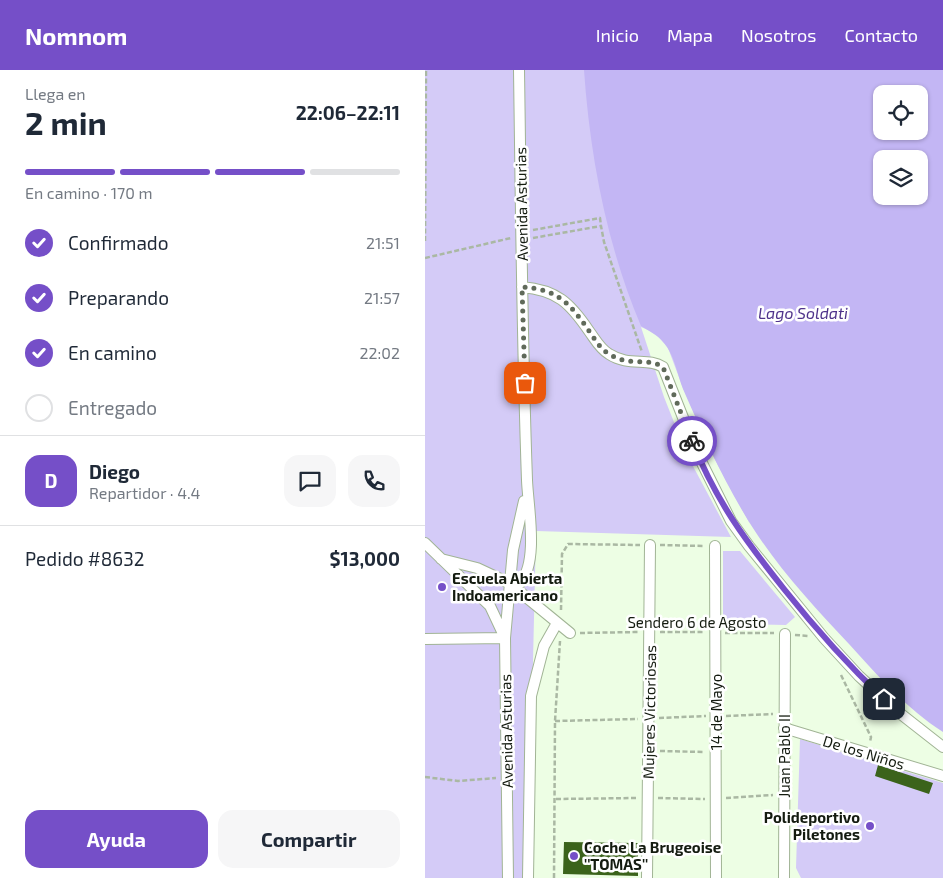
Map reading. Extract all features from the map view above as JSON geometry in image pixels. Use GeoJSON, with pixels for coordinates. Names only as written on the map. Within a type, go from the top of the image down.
{"type":"FeatureCollection","features":[{"type":"Feature","properties":{"kind":"street","name":"Avenida Asturias"},"geometry":{"type":"LineString","coordinates":[[509,583],[520,583],[529,569],[531,545],[527,487],[519,70]]}},
{"type":"Feature","properties":{"kind":"street"},"geometry":{"type":"LineString","coordinates":[[522,287],[551,292],[567,302],[607,353],[621,361],[654,363],[663,367],[697,453],[731,521],[824,638],[859,676],[897,711],[943,747]]}},
{"type":"Feature","properties":{"kind":"street","name":"Avenida Asturias"},"geometry":{"type":"LineString","coordinates":[[508,878],[505,638],[513,550],[527,487]]}},
{"type":"Feature","properties":{"kind":"street"},"geometry":{"type":"LineString","coordinates":[[425,543],[490,606],[505,638],[425,639]]}},
{"type":"Feature","properties":{"kind":"street","name":"Mujeres Victoriosas"},"geometry":{"type":"LineString","coordinates":[[647,878],[650,545]]}},
{"type":"Feature","properties":{"kind":"street","name":"14 de Mayo"},"geometry":{"type":"LineString","coordinates":[[715,546],[717,878]]}},
{"type":"Feature","properties":{"kind":"street"},"geometry":{"type":"LineString","coordinates":[[425,552],[477,568],[509,583],[570,633]]}},
{"type":"Feature","properties":{"kind":"street","name":"Avenida Asturias"},"geometry":{"type":"LineString","coordinates":[[527,878],[531,696],[544,646],[559,624]]}},
{"type":"Feature","properties":{"kind":"street","name":"Juan Pablo II"},"geometry":{"type":"LineString","coordinates":[[784,878],[785,634]]}},
{"type":"Feature","properties":{"kind":"street","name":"De los Niños"},"geometry":{"type":"LineString","coordinates":[[784,728],[943,776]]}},
{"type":"Feature","properties":{"kind":"path"},"geometry":{"type":"LineString","coordinates":[[425,241],[426,70]]}},
{"type":"Feature","properties":{"kind":"path"},"geometry":{"type":"LineString","coordinates":[[425,258],[521,236],[539,228],[600,218],[604,242],[646,363]]}},
{"type":"Feature","properties":{"kind":"path"},"geometry":{"type":"LineString","coordinates":[[574,222],[575,231]]}},
{"type":"Feature","properties":{"kind":"path"},"geometry":{"type":"LineString","coordinates":[[556,226],[557,234]]}},
{"type":"Feature","properties":{"kind":"path"},"geometry":{"type":"LineString","coordinates":[[521,236],[539,237],[601,226]]}},
{"type":"Feature","properties":{"kind":"path"},"geometry":{"type":"LineString","coordinates":[[539,228],[539,237]]}},
{"type":"Feature","properties":{"kind":"path"},"geometry":{"type":"LineString","coordinates":[[555,878],[555,721],[562,554]]}},
{"type":"Feature","properties":{"kind":"path","name":"Sendero 6 de Agosto"},"geometry":{"type":"LineString","coordinates":[[570,633],[785,634],[824,638]]}},
{"type":"Feature","properties":{"kind":"path"},"geometry":{"type":"LineString","coordinates":[[840,671],[871,738],[868,753]]}},
{"type":"Feature","properties":{"kind":"path"},"geometry":{"type":"LineString","coordinates":[[555,721],[785,714]]}},
{"type":"Feature","properties":{"kind":"path"},"geometry":{"type":"LineString","coordinates":[[648,751],[716,752]]}},
{"type":"Feature","properties":{"kind":"path"},"geometry":{"type":"LineString","coordinates":[[425,776],[459,781],[506,777]]}},
{"type":"Feature","properties":{"kind":"path"},"geometry":{"type":"LineString","coordinates":[[555,799],[648,798]]}},
{"type":"Feature","properties":{"kind":"shaded area"},"geometry":{"type":"Polygon","coordinates":[[[425,70],[597,70],[750,524],[714,458],[683,388],[668,348],[655,333],[641,327],[664,397],[687,455],[731,537],[536,531],[528,878],[425,878],[425,70]]]}},
{"type":"Feature","properties":{"kind":"shaded area"},"geometry":{"type":"Polygon","coordinates":[[[723,551],[740,551],[795,617],[786,625],[723,624],[723,551]]]}},
{"type":"Feature","properties":{"kind":"shaded area","name":"Polideportivo Piletones"},"geometry":{"type":"Polygon","coordinates":[[[800,739],[943,783],[943,878],[801,878],[796,868],[800,739]]]}},
{"type":"Feature","properties":{"kind":"water","name":"Lago Soldati"},"geometry":{"type":"Polygon","coordinates":[[[584,70],[943,70],[943,732],[917,713],[893,691],[823,616],[773,557],[741,509],[698,424],[670,352],[665,343],[641,326],[629,296],[610,233],[602,201],[591,135],[584,70]]]}},
{"type":"Feature","properties":{"kind":"building"},"geometry":{"type":"Polygon","coordinates":[[[878,765],[933,783],[929,794],[875,776],[878,765]]]}},
{"type":"Feature","properties":{"kind":"building"},"geometry":{"type":"Polygon","coordinates":[[[564,842],[638,843],[638,876],[563,874],[564,842]]]}},
{"type":"Feature","properties":{"kind":"way so far"},"geometry":{"type":"LineString","coordinates":[[525,383],[522,287],[551,292],[567,302],[597,343],[607,353],[621,361],[654,363],[663,367],[692,441]]}},
{"type":"Feature","properties":{"kind":"place","name":"Escuela Abierta Indoamericano"},"geometry":{"type":"Point","coordinates":[442,587]}},
{"type":"Feature","properties":{"kind":"place","name":"Polideportivo Piletones"},"geometry":{"type":"Point","coordinates":[870,826]}},
{"type":"Feature","properties":{"kind":"place","name":"Coche La Brugeoise ''TOMAS''"},"geometry":{"type":"Point","coordinates":[574,856]}},
{"type":"Feature","properties":{"kind":"route"},"geometry":{"type":"LineString","coordinates":[[692,441],[731,521],[749,546],[824,638],[859,676],[884,699]]}}]}
